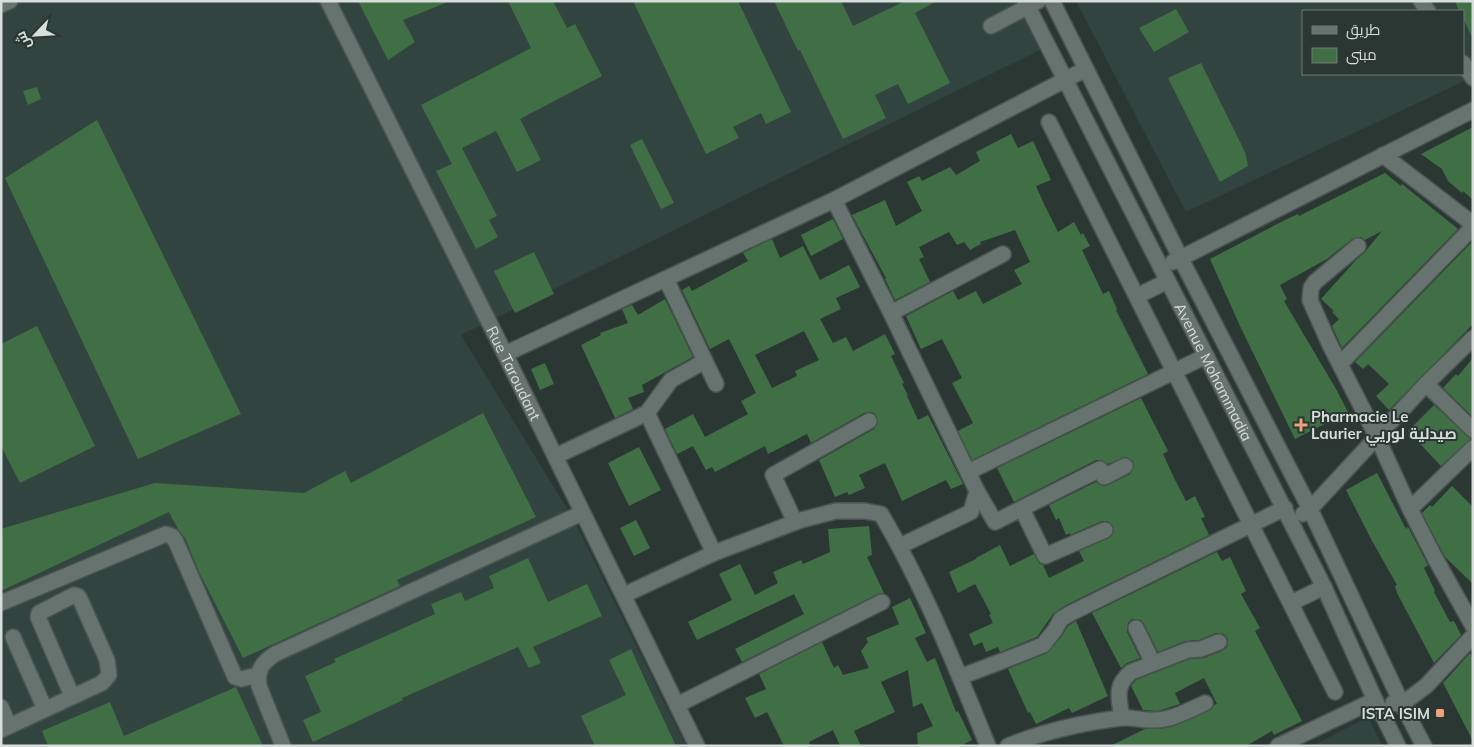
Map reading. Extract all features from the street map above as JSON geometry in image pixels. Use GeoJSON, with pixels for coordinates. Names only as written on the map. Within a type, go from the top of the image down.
{"type":"FeatureCollection","features":[{"type":"Feature","properties":{"kind":"street"},"geometry":{"type":"LineString","coordinates":[[1,5],[10,1]]}},
{"type":"Feature","properties":{"kind":"street","name":"Rue Taroudant"},"geometry":{"type":"LineString","coordinates":[[328,1],[556,456],[582,513],[697,746]]}},
{"type":"Feature","properties":{"kind":"street","name":"Avenue Mohammadia"},"geometry":{"type":"LineString","coordinates":[[1052,1],[1310,509],[1402,704],[1424,746]]}},
{"type":"Feature","properties":{"kind":"street"},"geometry":{"type":"LineString","coordinates":[[991,26],[1030,3]]}},
{"type":"Feature","properties":{"kind":"street","name":"Avenue Mohammadia"},"geometry":{"type":"LineString","coordinates":[[1030,3],[1064,80],[1324,587],[1374,700],[1398,746]]}},
{"type":"Feature","properties":{"kind":"street"},"geometry":{"type":"LineString","coordinates":[[1464,64],[1473,78]]}},
{"type":"Feature","properties":{"kind":"street"},"geometry":{"type":"LineString","coordinates":[[505,354],[834,200],[1086,69]]}},
{"type":"Feature","properties":{"kind":"street"},"geometry":{"type":"LineString","coordinates":[[1137,296],[1165,275],[1181,258],[1473,110]]}},
{"type":"Feature","properties":{"kind":"street"},"geometry":{"type":"LineString","coordinates":[[1049,122],[1335,692]]}},
{"type":"Feature","properties":{"kind":"street"},"geometry":{"type":"LineString","coordinates":[[1340,364],[1473,225],[1383,155]]}},
{"type":"Feature","properties":{"kind":"street"},"geometry":{"type":"LineString","coordinates":[[834,200],[977,491],[995,522],[1100,470],[1104,477],[1125,466]]}},
{"type":"Feature","properties":{"kind":"street"},"geometry":{"type":"LineString","coordinates":[[1358,246],[1315,282],[1310,294],[1310,300],[1410,509],[1473,626]]}},
{"type":"Feature","properties":{"kind":"street"},"geometry":{"type":"LineString","coordinates":[[891,313],[1004,254]]}},
{"type":"Feature","properties":{"kind":"street"},"geometry":{"type":"LineString","coordinates":[[666,279],[716,384]]}},
{"type":"Feature","properties":{"kind":"street"},"geometry":{"type":"LineString","coordinates":[[960,677],[1043,645],[1061,619],[1071,613],[1251,524],[1310,509],[1426,384],[1473,338]]}},
{"type":"Feature","properties":{"kind":"street"},"geometry":{"type":"LineString","coordinates":[[968,472],[1206,356]]}},
{"type":"Feature","properties":{"kind":"street"},"geometry":{"type":"LineString","coordinates":[[556,456],[647,413],[671,380],[705,361]]}},
{"type":"Feature","properties":{"kind":"street"},"geometry":{"type":"LineString","coordinates":[[1426,384],[1473,430]]}},
{"type":"Feature","properties":{"kind":"street"},"geometry":{"type":"LineString","coordinates":[[647,413],[714,554]]}},
{"type":"Feature","properties":{"kind":"street"},"geometry":{"type":"LineString","coordinates":[[795,522],[773,475],[869,421]]}},
{"type":"Feature","properties":{"kind":"street"},"geometry":{"type":"LineString","coordinates":[[1410,509],[1473,448]]}},
{"type":"Feature","properties":{"kind":"street"},"geometry":{"type":"LineString","coordinates":[[900,546],[971,512],[977,491]]}},
{"type":"Feature","properties":{"kind":"street"},"geometry":{"type":"LineString","coordinates":[[1022,509],[1045,556],[1105,530]]}},
{"type":"Feature","properties":{"kind":"street"},"geometry":{"type":"LineString","coordinates":[[624,595],[714,554],[795,522],[836,511],[865,511],[881,514],[900,546],[960,677],[988,746]]}},
{"type":"Feature","properties":{"kind":"street"},"geometry":{"type":"LineString","coordinates":[[283,746],[259,686],[258,675],[260,666],[265,660],[582,513]]}},
{"type":"Feature","properties":{"kind":"street"},"geometry":{"type":"LineString","coordinates":[[1,603],[166,534],[172,536],[176,542],[235,677],[241,679],[258,675]]}},
{"type":"Feature","properties":{"kind":"street"},"geometry":{"type":"LineString","coordinates":[[1291,603],[1324,587]]}},
{"type":"Feature","properties":{"kind":"street"},"geometry":{"type":"LineString","coordinates":[[1,707],[5,728],[102,683],[109,675],[107,660],[80,599],[74,595],[39,613],[38,617],[72,696]]}},
{"type":"Feature","properties":{"kind":"street"},"geometry":{"type":"LineString","coordinates":[[677,705],[882,602]]}},
{"type":"Feature","properties":{"kind":"street"},"geometry":{"type":"LineString","coordinates":[[1136,628],[1153,663]]}},
{"type":"Feature","properties":{"kind":"street"},"geometry":{"type":"LineString","coordinates":[[1278,746],[1374,700],[1402,704],[1426,686],[1473,636]]}},
{"type":"Feature","properties":{"kind":"street"},"geometry":{"type":"LineString","coordinates":[[13,637],[45,709]]}},
{"type":"Feature","properties":{"kind":"street"},"geometry":{"type":"LineString","coordinates":[[1122,718],[1118,695],[1120,685],[1131,672],[1188,650],[1202,649],[1219,642]]}},
{"type":"Feature","properties":{"kind":"street"},"geometry":{"type":"LineString","coordinates":[[1008,746],[1050,731],[1122,718],[1149,720],[1174,718],[1205,703]]}},
{"type":"Feature","properties":{"kind":"shaded area"},"geometry":{"type":"Polygon","coordinates":[[[1,1],[1017,1],[1042,49],[461,335],[574,520],[686,746],[1,746],[1,1]]]}},
{"type":"Feature","properties":{"kind":"shaded area"},"geometry":{"type":"Polygon","coordinates":[[[1076,1],[1473,1],[1473,77],[1186,212],[1076,1]]]}},
{"type":"Feature","properties":{"kind":"shaded area"},"geometry":{"type":"Polygon","coordinates":[[[1368,717],[1382,746],[1312,746],[1358,722],[1368,717]]]}},
{"type":"Feature","properties":{"kind":"building"},"geometry":{"type":"Polygon","coordinates":[[[358,1],[448,2],[403,20],[415,42],[388,60],[358,1]]]}},
{"type":"Feature","properties":{"kind":"building"},"geometry":{"type":"Polygon","coordinates":[[[508,1],[553,1],[567,28],[575,24],[602,76],[520,119],[541,160],[517,172],[496,131],[462,148],[497,216],[489,220],[498,237],[476,249],[436,171],[452,164],[421,105],[531,48],[508,1]]]}},
{"type":"Feature","properties":{"kind":"building"},"geometry":{"type":"Polygon","coordinates":[[[633,1],[738,1],[791,112],[766,124],[761,113],[733,127],[739,138],[706,154],[633,1]]]}},
{"type":"Feature","properties":{"kind":"building"},"geometry":{"type":"Polygon","coordinates":[[[774,1],[841,1],[853,26],[905,1],[937,1],[915,13],[950,83],[908,104],[898,84],[875,95],[886,118],[843,139],[774,1]]]}},
{"type":"Feature","properties":{"kind":"building"},"geometry":{"type":"Polygon","coordinates":[[[1455,1],[1473,1],[1473,39],[1464,20],[1464,10],[1459,10],[1455,1]]]}},
{"type":"Feature","properties":{"kind":"building"},"geometry":{"type":"Polygon","coordinates":[[[1176,9],[1189,32],[1154,52],[1139,28],[1176,9]]]}},
{"type":"Feature","properties":{"kind":"building"},"geometry":{"type":"Polygon","coordinates":[[[1201,63],[1245,152],[1248,166],[1220,182],[1168,78],[1201,63]]]}},
{"type":"Feature","properties":{"kind":"building"},"geometry":{"type":"Polygon","coordinates":[[[37,87],[41,99],[28,105],[23,91],[37,87]]]}},
{"type":"Feature","properties":{"kind":"building"},"geometry":{"type":"Polygon","coordinates":[[[97,120],[241,414],[138,459],[5,178],[97,120]]]}},
{"type":"Feature","properties":{"kind":"building"},"geometry":{"type":"Polygon","coordinates":[[[1473,127],[1473,200],[1448,181],[1442,169],[1421,154],[1473,127]]]}},
{"type":"Feature","properties":{"kind":"building"},"geometry":{"type":"Polygon","coordinates":[[[1011,134],[1018,148],[1033,141],[1051,180],[1036,186],[1044,204],[1058,232],[1074,222],[1081,235],[1083,233],[1090,246],[1082,250],[1103,294],[1109,291],[1116,310],[1148,374],[972,460],[958,431],[973,423],[952,383],[962,378],[942,339],[921,349],[906,316],[953,291],[958,300],[976,291],[983,304],[1022,284],[1014,270],[1030,262],[1015,230],[980,242],[981,244],[970,250],[964,242],[957,245],[949,232],[919,247],[924,257],[919,259],[930,282],[895,300],[886,278],[852,215],[885,200],[896,226],[922,211],[907,182],[919,176],[922,181],[950,167],[956,175],[980,161],[976,152],[1011,134]]]}},
{"type":"Feature","properties":{"kind":"building"},"geometry":{"type":"Polygon","coordinates":[[[642,139],[674,203],[661,209],[630,145],[642,139]]]}},
{"type":"Feature","properties":{"kind":"building"},"geometry":{"type":"Polygon","coordinates":[[[1385,173],[1401,186],[1402,184],[1458,229],[1342,348],[1332,326],[1339,319],[1332,312],[1334,311],[1321,299],[1382,231],[1365,240],[1361,237],[1352,239],[1327,259],[1280,285],[1287,299],[1284,301],[1348,412],[1295,439],[1210,259],[1283,221],[1298,214],[1299,216],[1385,173]]]}},
{"type":"Feature","properties":{"kind":"building"},"geometry":{"type":"Polygon","coordinates":[[[833,219],[843,239],[811,256],[801,235],[833,219]]]}},
{"type":"Feature","properties":{"kind":"building"},"geometry":{"type":"Polygon","coordinates":[[[772,239],[780,258],[803,246],[820,280],[849,265],[860,287],[836,298],[841,309],[820,319],[833,343],[846,337],[853,351],[885,334],[895,354],[891,356],[918,420],[928,415],[963,484],[951,489],[946,480],[902,501],[885,463],[859,475],[865,488],[849,495],[847,492],[835,497],[819,460],[874,429],[877,425],[877,417],[874,413],[870,412],[864,413],[811,443],[807,434],[768,454],[765,446],[715,472],[712,467],[706,470],[693,446],[677,454],[665,429],[693,414],[705,437],[748,414],[741,401],[756,393],[729,339],[710,349],[682,290],[689,286],[692,291],[748,261],[743,253],[772,239]],[[804,331],[755,355],[772,388],[797,376],[795,371],[819,360],[804,331]]]}},
{"type":"Feature","properties":{"kind":"building"},"geometry":{"type":"Polygon","coordinates":[[[1472,242],[1473,324],[1389,410],[1376,396],[1389,384],[1368,364],[1363,369],[1355,362],[1472,242]]]}},
{"type":"Feature","properties":{"kind":"building"},"geometry":{"type":"Polygon","coordinates":[[[534,252],[554,294],[515,313],[494,271],[534,252]]]}},
{"type":"Feature","properties":{"kind":"building"},"geometry":{"type":"Polygon","coordinates":[[[665,299],[693,357],[642,385],[644,392],[628,398],[633,409],[615,418],[581,345],[601,335],[600,333],[628,323],[622,309],[632,305],[638,315],[665,299]]]}},
{"type":"Feature","properties":{"kind":"building"},"geometry":{"type":"Polygon","coordinates":[[[37,326],[95,446],[20,483],[1,446],[1,344],[37,326]]]}},
{"type":"Feature","properties":{"kind":"building"},"geometry":{"type":"Polygon","coordinates":[[[1473,358],[1473,417],[1443,388],[1456,374],[1458,376],[1473,358]]]}},
{"type":"Feature","properties":{"kind":"building"},"geometry":{"type":"Polygon","coordinates":[[[545,363],[554,384],[540,390],[531,369],[545,363]]]}},
{"type":"Feature","properties":{"kind":"building"},"geometry":{"type":"Polygon","coordinates":[[[1141,398],[1168,451],[1163,454],[1175,480],[1186,501],[1195,496],[1205,517],[1201,518],[1209,535],[1066,605],[1053,614],[1037,637],[1000,652],[998,647],[986,652],[982,642],[974,646],[969,634],[993,623],[989,615],[991,614],[975,584],[958,593],[949,572],[1000,545],[1010,566],[1034,554],[1039,563],[1043,565],[1049,578],[1084,561],[1079,551],[1109,538],[1114,532],[1113,526],[1107,521],[1102,521],[1066,535],[1059,518],[1056,520],[1049,505],[1096,482],[1103,486],[1108,485],[1130,474],[1134,466],[1133,461],[1126,457],[1108,464],[1101,460],[1096,460],[1014,502],[997,468],[1141,398]]]}},
{"type":"Feature","properties":{"kind":"building"},"geometry":{"type":"Polygon","coordinates":[[[1434,405],[1471,439],[1441,466],[1408,431],[1434,405]]]}},
{"type":"Feature","properties":{"kind":"building"},"geometry":{"type":"Polygon","coordinates":[[[483,413],[536,517],[397,580],[400,586],[243,658],[200,574],[185,538],[169,512],[1,591],[1,529],[155,483],[304,493],[345,471],[351,483],[483,413]]]}},
{"type":"Feature","properties":{"kind":"building"},"geometry":{"type":"Polygon","coordinates":[[[639,447],[661,490],[629,506],[608,463],[639,447]]]}},
{"type":"Feature","properties":{"kind":"building"},"geometry":{"type":"Polygon","coordinates":[[[1377,473],[1406,529],[1408,527],[1428,565],[1424,568],[1434,592],[1450,622],[1454,621],[1461,635],[1434,663],[1397,593],[1395,586],[1397,585],[1346,490],[1377,473]]]}},
{"type":"Feature","properties":{"kind":"building"},"geometry":{"type":"Polygon","coordinates":[[[1452,486],[1473,507],[1473,584],[1445,557],[1422,513],[1430,505],[1432,507],[1452,486]]]}},
{"type":"Feature","properties":{"kind":"building"},"geometry":{"type":"Polygon","coordinates":[[[636,520],[650,548],[634,556],[620,528],[636,520]]]}},
{"type":"Feature","properties":{"kind":"building"},"geometry":{"type":"Polygon","coordinates":[[[869,526],[872,555],[867,557],[884,593],[878,594],[742,662],[735,649],[804,614],[794,594],[697,640],[688,622],[732,600],[719,574],[740,564],[755,595],[778,583],[773,572],[801,560],[803,564],[830,552],[828,529],[869,526]]]}},
{"type":"Feature","properties":{"kind":"building"},"geometry":{"type":"Polygon","coordinates":[[[1217,552],[1222,561],[1230,557],[1246,591],[1241,594],[1260,628],[1255,631],[1302,721],[1274,735],[1272,731],[1246,746],[1110,746],[1145,729],[1160,729],[1174,726],[1212,709],[1217,704],[1204,678],[1175,693],[1180,704],[1158,711],[1143,710],[1131,686],[1136,680],[1190,659],[1204,658],[1222,651],[1227,647],[1228,639],[1224,634],[1216,633],[1199,640],[1185,641],[1158,652],[1141,620],[1132,619],[1128,623],[1127,632],[1140,658],[1127,663],[1121,668],[1092,613],[1217,552]]]}},
{"type":"Feature","properties":{"kind":"building"},"geometry":{"type":"Polygon","coordinates":[[[528,558],[548,602],[587,584],[602,616],[533,647],[541,663],[529,668],[518,647],[402,698],[403,700],[313,742],[303,720],[321,712],[305,676],[336,662],[334,659],[435,614],[431,604],[461,592],[465,601],[494,588],[489,576],[528,558]]]}},
{"type":"Feature","properties":{"kind":"building"},"geometry":{"type":"Polygon","coordinates":[[[910,598],[926,633],[915,638],[927,662],[935,658],[956,712],[958,711],[972,740],[960,746],[918,746],[917,733],[933,726],[922,703],[913,707],[908,670],[881,682],[895,712],[854,731],[861,746],[840,746],[833,730],[809,742],[811,746],[784,746],[767,712],[755,718],[745,698],[766,689],[759,674],[822,642],[834,668],[838,665],[843,675],[869,668],[861,651],[868,642],[866,638],[899,624],[892,607],[910,598]]]}},
{"type":"Feature","properties":{"kind":"building"},"geometry":{"type":"Polygon","coordinates":[[[1076,621],[1108,696],[1072,713],[1069,708],[1036,724],[1030,712],[1028,713],[1008,669],[1047,653],[1068,626],[1076,621]]]}},
{"type":"Feature","properties":{"kind":"building"},"geometry":{"type":"Polygon","coordinates":[[[631,649],[676,746],[595,746],[581,716],[626,695],[609,660],[631,649]]]}},
{"type":"Feature","properties":{"kind":"building"},"geometry":{"type":"Polygon","coordinates":[[[1470,653],[1473,658],[1473,741],[1443,683],[1470,653]]]}},
{"type":"Feature","properties":{"kind":"building"},"geometry":{"type":"Polygon","coordinates":[[[236,687],[263,746],[48,746],[42,731],[110,702],[124,736],[236,687]]]}},
{"type":"Feature","properties":{"kind":"place","name":"Pharmacie Le Laurier صيدلية لوريي"},"geometry":{"type":"Point","coordinates":[1301,425]}},
{"type":"Feature","properties":{"kind":"place","name":"ISTA ISIM"},"geometry":{"type":"Point","coordinates":[1440,713]}}]}
